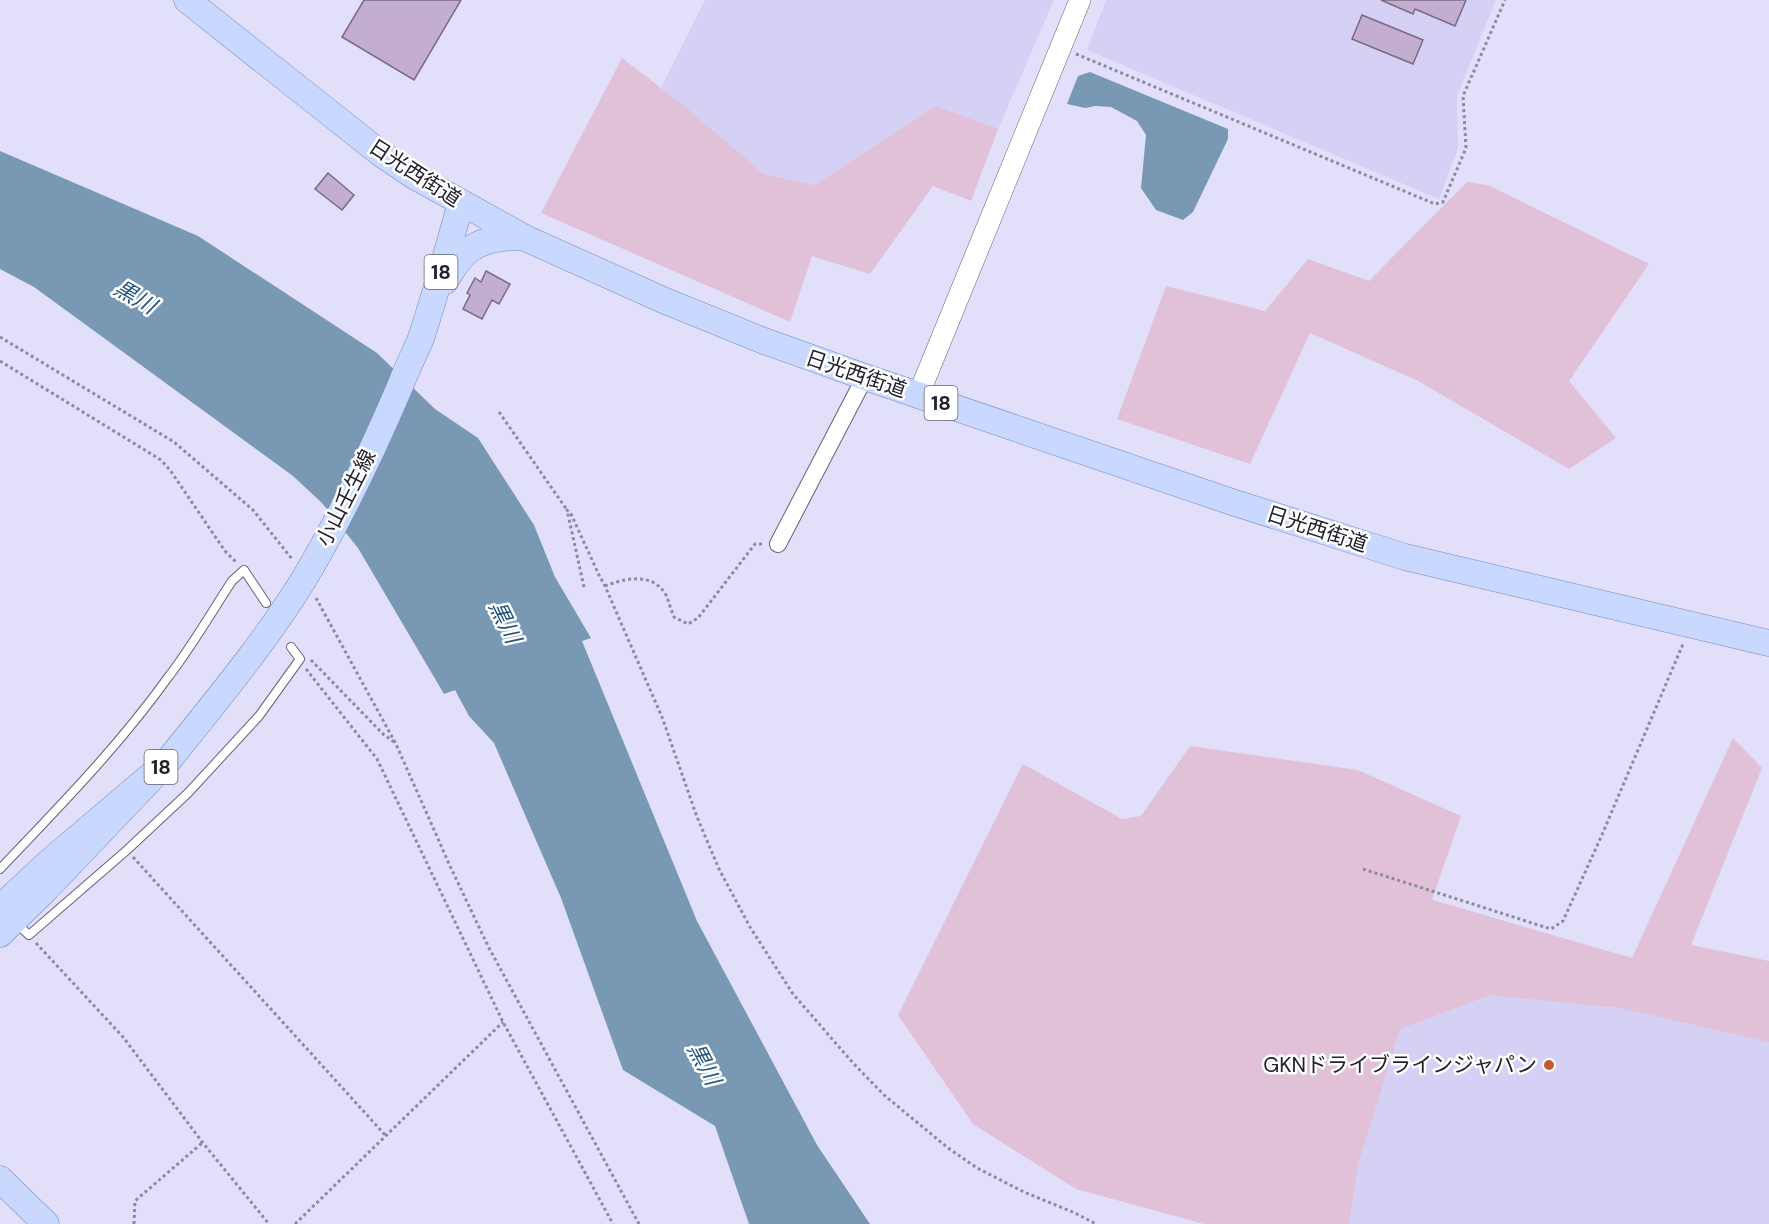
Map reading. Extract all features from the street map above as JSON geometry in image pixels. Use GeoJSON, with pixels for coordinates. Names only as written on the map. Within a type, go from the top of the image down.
{"type":"FeatureCollection","features":[{"type":"Feature","properties":{"kind":"main road","name":"日光西街道"},"geometry":{"type":"LineString","coordinates":[[187,0],[381,153],[414,176],[525,238],[733,329],[918,396],[1232,502],[1405,557],[1769,643]]}},
{"type":"Feature","properties":{"kind":"main road","name":"小山壬生線"},"geometry":{"type":"LineString","coordinates":[[8,921],[48,864],[168,761],[237,676],[306,575],[369,454],[420,340],[435,297],[461,202]]}},
{"type":"Feature","properties":{"kind":"main road"},"geometry":{"type":"LineString","coordinates":[[435,297],[468,250],[497,238],[510,236],[525,238]]}},
{"type":"Feature","properties":{"kind":"main road"},"geometry":{"type":"LineString","coordinates":[[0,1179],[46,1224]]}},
{"type":"Feature","properties":{"kind":"main road"},"geometry":{"type":"LineString","coordinates":[[0,1202],[22,1224]]}},
{"type":"Feature","properties":{"kind":"street"},"geometry":{"type":"LineString","coordinates":[[918,396],[1080,0]]}},
{"type":"Feature","properties":{"kind":"street"},"geometry":{"type":"LineString","coordinates":[[778,544],[865,377]]}},
{"type":"Feature","properties":{"kind":"lane"},"geometry":{"type":"LineString","coordinates":[[0,869],[71,795],[124,734],[170,676],[232,581],[244,570],[266,603]]}},
{"type":"Feature","properties":{"kind":"lane"},"geometry":{"type":"LineString","coordinates":[[8,921],[127,850],[188,793],[260,716],[300,659],[291,647]]}},
{"type":"Feature","properties":{"kind":"path"},"geometry":{"type":"LineString","coordinates":[[1060,47],[1435,204],[1443,202],[1466,148],[1463,96],[1505,0]]}},
{"type":"Feature","properties":{"kind":"path"},"geometry":{"type":"LineString","coordinates":[[0,337],[174,442],[253,510],[306,575],[396,744],[488,946],[639,1224]]}},
{"type":"Feature","properties":{"kind":"path"},"geometry":{"type":"LineString","coordinates":[[0,361],[161,460],[225,552],[244,570]]}},
{"type":"Feature","properties":{"kind":"path"},"geometry":{"type":"LineString","coordinates":[[499,412],[572,514],[662,717],[697,817],[719,869],[750,927],[793,994],[884,1095],[948,1148],[977,1168],[1096,1224]]}},
{"type":"Feature","properties":{"kind":"path"},"geometry":{"type":"LineString","coordinates":[[567,510],[584,586]]}},
{"type":"Feature","properties":{"kind":"path"},"geometry":{"type":"LineString","coordinates":[[605,585],[622,579],[648,580],[665,593],[674,617],[688,624],[698,618],[755,544],[778,544]]}},
{"type":"Feature","properties":{"kind":"path"},"geometry":{"type":"LineString","coordinates":[[1363,869],[1551,929],[1563,921],[1690,625]]}},
{"type":"Feature","properties":{"kind":"path"},"geometry":{"type":"LineString","coordinates":[[300,659],[312,660],[383,734],[396,744]]}},
{"type":"Feature","properties":{"kind":"path"},"geometry":{"type":"LineString","coordinates":[[300,659],[377,759],[503,1022],[613,1224]]}},
{"type":"Feature","properties":{"kind":"path"},"geometry":{"type":"LineString","coordinates":[[127,850],[386,1136]]}},
{"type":"Feature","properties":{"kind":"path"},"geometry":{"type":"LineString","coordinates":[[8,921],[123,1036],[203,1143],[268,1224]]}},
{"type":"Feature","properties":{"kind":"path"},"geometry":{"type":"LineString","coordinates":[[295,1224],[503,1022]]}},
{"type":"Feature","properties":{"kind":"path"},"geometry":{"type":"LineString","coordinates":[[134,1224],[135,1201],[203,1143]]}},
{"type":"Feature","properties":{"kind":"shaded area"},"geometry":{"type":"Polygon","coordinates":[[[705,0],[1054,0],[998,129],[936,106],[816,185],[764,174],[661,88],[705,0]]]}},
{"type":"Feature","properties":{"kind":"shaded area"},"geometry":{"type":"Polygon","coordinates":[[[1106,0],[1496,0],[1457,96],[1458,148],[1439,199],[1087,50],[1106,0]]]}},
{"type":"Feature","properties":{"kind":"shaded area"},"geometry":{"type":"Polygon","coordinates":[[[622,58],[683,105],[764,174],[815,185],[936,106],[998,129],[971,201],[933,186],[870,274],[812,256],[790,322],[541,213],[622,58]]]}},
{"type":"Feature","properties":{"kind":"shaded area"},"geometry":{"type":"Polygon","coordinates":[[[1467,182],[1488,185],[1649,264],[1569,381],[1616,438],[1569,469],[1418,381],[1310,333],[1250,464],[1117,419],[1166,286],[1265,311],[1308,259],[1369,281],[1467,182]]]}},
{"type":"Feature","properties":{"kind":"shaded area"},"geometry":{"type":"Polygon","coordinates":[[[1733,738],[1762,768],[1691,945],[1769,961],[1769,1042],[1620,1008],[1490,995],[1400,1029],[1358,1165],[1349,1224],[1204,1224],[1076,1189],[973,1124],[898,1015],[1023,764],[1122,819],[1141,816],[1190,746],[1358,770],[1461,816],[1432,900],[1632,958],[1733,738]]]}},
{"type":"Feature","properties":{"kind":"shaded area","name":"GKNドライブラインジャパン"},"geometry":{"type":"Polygon","coordinates":[[[1417,895],[1769,996],[1769,1224],[1307,1224],[1417,895]]]}},
{"type":"Feature","properties":{"kind":"water"},"geometry":{"type":"Polygon","coordinates":[[[1090,72],[1228,129],[1228,139],[1193,212],[1183,220],[1156,210],[1141,188],[1146,135],[1137,121],[1111,107],[1085,108],[1067,104],[1078,76],[1090,72]]]}},
{"type":"Feature","properties":{"kind":"water","name":"黒川"},"geometry":{"type":"Polygon","coordinates":[[[0,151],[198,236],[377,353],[435,409],[478,438],[534,525],[555,577],[591,638],[582,641],[697,921],[817,1145],[870,1224],[749,1224],[715,1126],[623,1070],[561,898],[494,743],[469,716],[455,690],[444,694],[358,548],[322,503],[293,476],[34,287],[0,269],[0,151]]]}},
{"type":"Feature","properties":{"kind":"building"},"geometry":{"type":"Polygon","coordinates":[[[364,0],[461,0],[414,80],[342,37],[364,0]]]}},
{"type":"Feature","properties":{"kind":"building"},"geometry":{"type":"Polygon","coordinates":[[[1381,0],[1466,0],[1455,26],[1415,9],[1413,14],[1381,0]]]}},
{"type":"Feature","properties":{"kind":"building"},"geometry":{"type":"Polygon","coordinates":[[[1362,15],[1423,40],[1413,64],[1352,39],[1362,15]]]}},
{"type":"Feature","properties":{"kind":"building"},"geometry":{"type":"Polygon","coordinates":[[[328,173],[354,195],[342,210],[315,189],[328,173]]]}},
{"type":"Feature","properties":{"kind":"building"},"geometry":{"type":"Polygon","coordinates":[[[486,271],[510,284],[499,304],[492,300],[482,319],[463,309],[470,295],[467,293],[475,278],[481,282],[486,271]]]}},
{"type":"Feature","properties":{"kind":"place","name":"GKNドライブラインジャパン"},"geometry":{"type":"Point","coordinates":[1549,1065]}}]}
